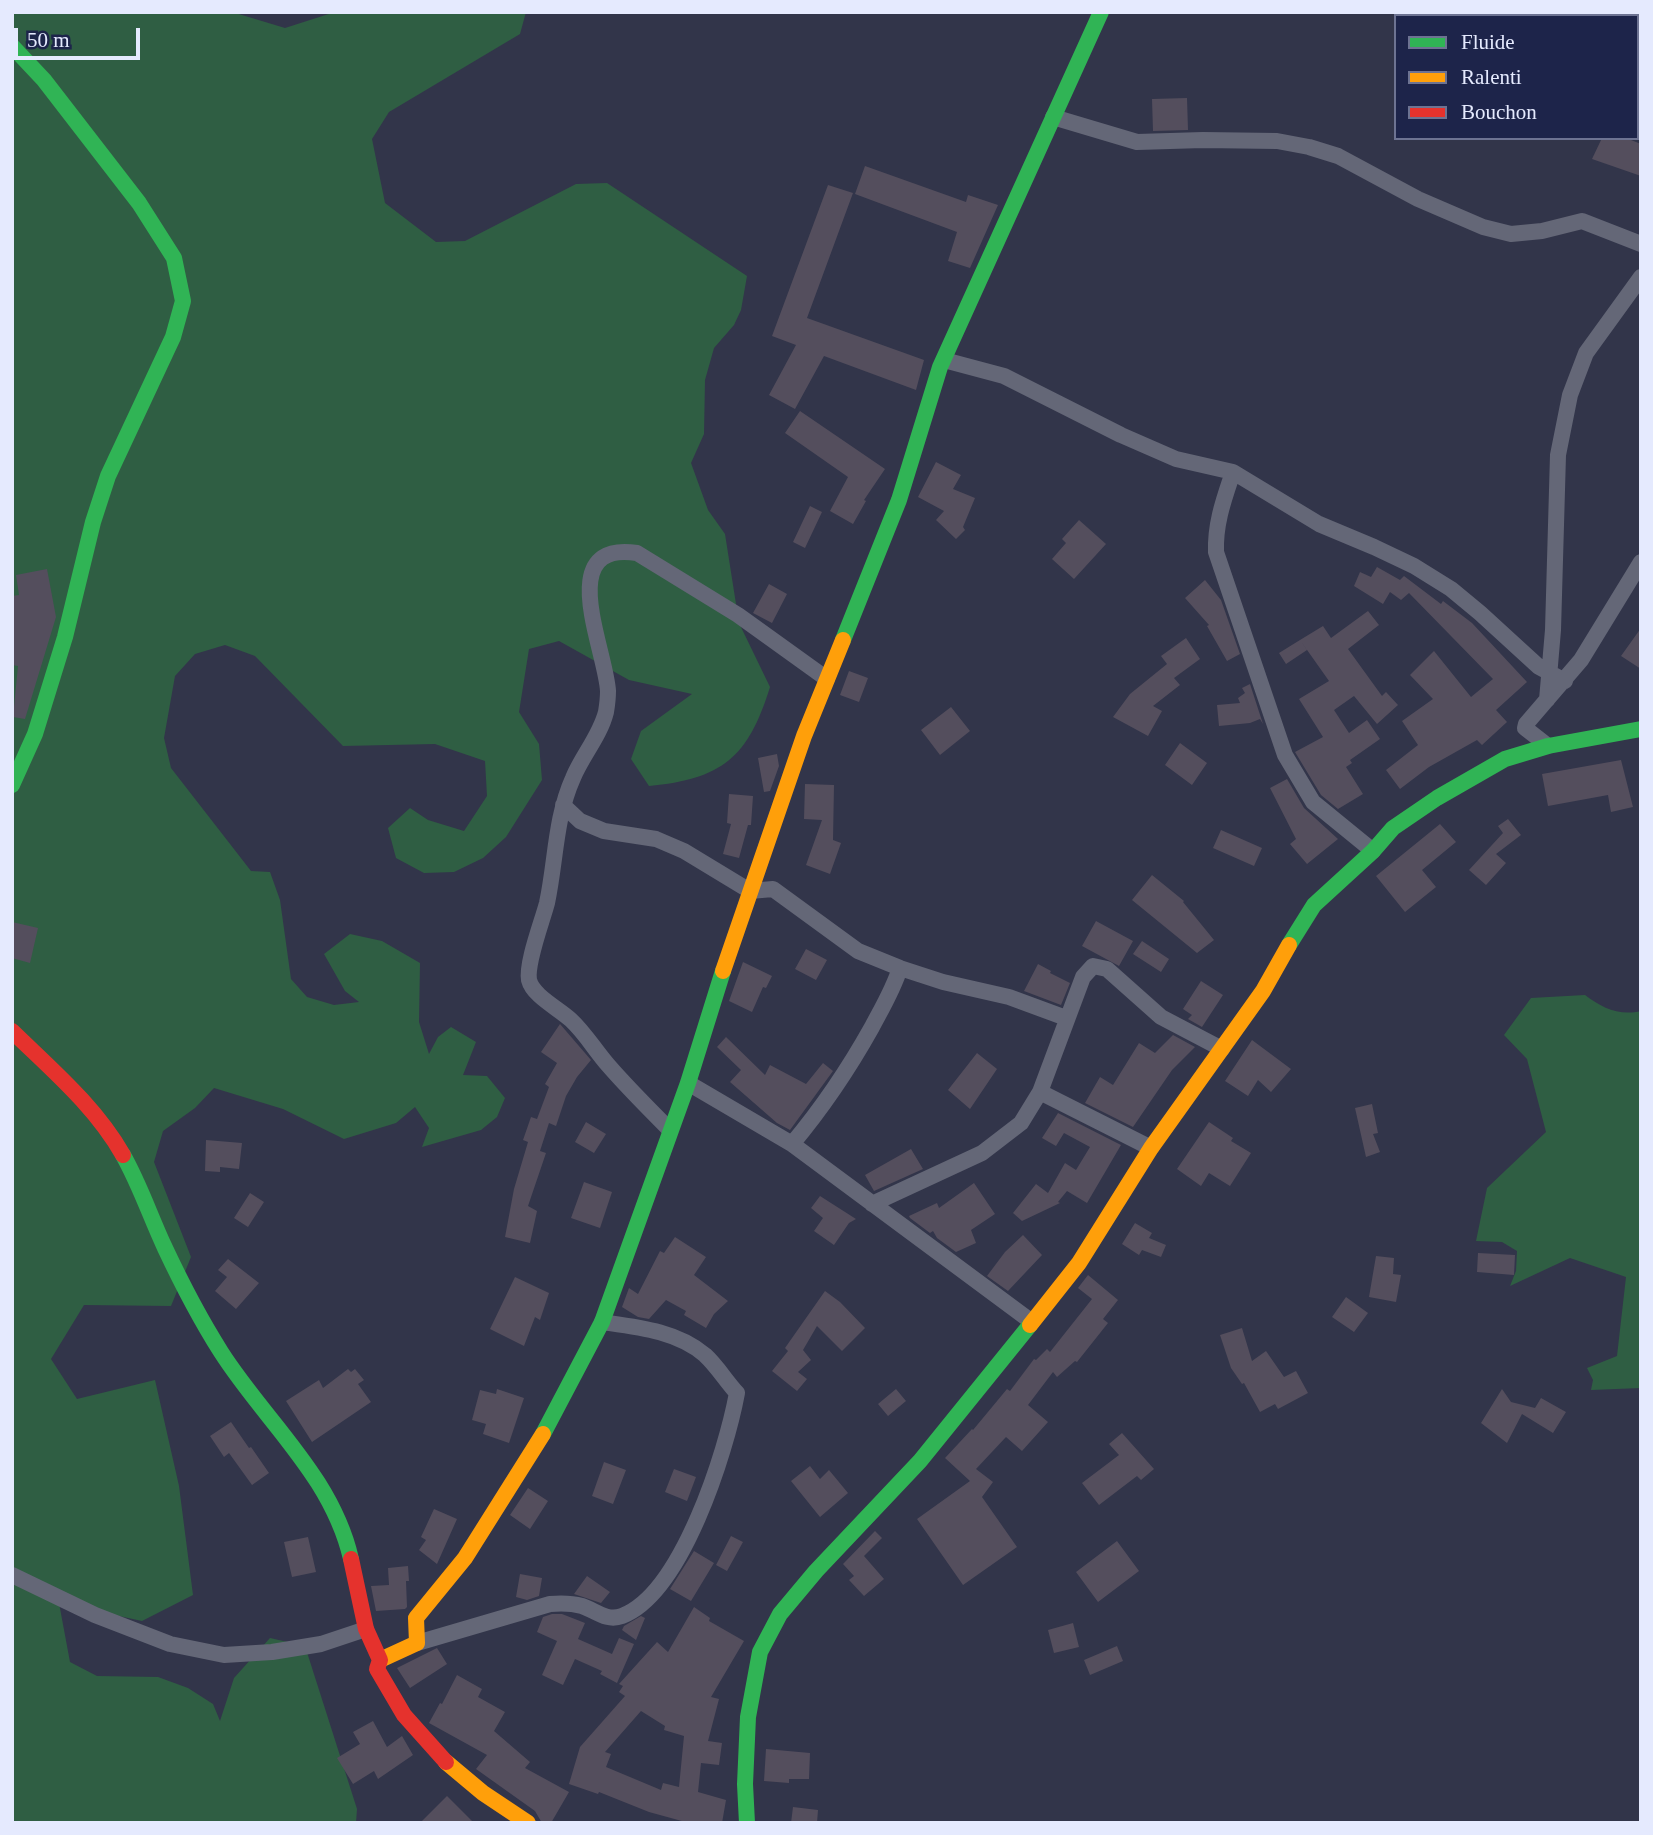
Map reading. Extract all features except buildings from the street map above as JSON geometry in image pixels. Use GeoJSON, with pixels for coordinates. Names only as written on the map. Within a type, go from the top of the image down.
{"type":"FeatureCollection","features":[{"type":"Feature","properties":{"kind":"street"},"geometry":{"type":"LineString","coordinates":[[417,1643],[416,1618],[466,1558],[552,1420],[602,1322],[688,1083],[804,736],[899,500],[940,367],[1101,12]]}},
{"type":"Feature","properties":{"kind":"street"},"geometry":{"type":"LineString","coordinates":[[12,46],[44,80],[139,203],[174,258],[183,301],[173,337],[108,476],[93,522],[58,662],[35,734],[12,785]]}},
{"type":"Feature","properties":{"kind":"street"},"geometry":{"type":"LineString","coordinates":[[1053,117],[1137,142],[1278,141],[1309,147],[1338,156],[1418,199],[1483,228],[1511,234],[1542,231],[1582,220],[1641,244]]}},
{"type":"Feature","properties":{"kind":"street"},"geometry":{"type":"LineString","coordinates":[[1546,700],[1553,630],[1558,455],[1570,395],[1586,353],[1641,277]]}},
{"type":"Feature","properties":{"kind":"street"},"geometry":{"type":"LineString","coordinates":[[944,360],[1004,376],[1111,430],[1176,459],[1233,472],[1319,524],[1414,566],[1451,589],[1548,674],[1565,681]]}},
{"type":"Feature","properties":{"kind":"street"},"geometry":{"type":"LineString","coordinates":[[1233,472],[1219,514],[1216,552],[1285,755],[1312,802],[1373,851]]}},
{"type":"Feature","properties":{"kind":"street"},"geometry":{"type":"LineString","coordinates":[[670,1130],[611,1069],[579,1028],[530,984],[528,969],[547,901],[563,805],[573,778],[606,713],[608,690],[593,621],[590,576],[600,559],[618,550],[637,553],[726,608],[827,680]]}},
{"type":"Feature","properties":{"kind":"street"},"geometry":{"type":"LineString","coordinates":[[1548,746],[1525,728],[1581,660],[1641,562]]}},
{"type":"Feature","properties":{"kind":"street"},"geometry":{"type":"LineString","coordinates":[[747,1823],[745,1784],[748,1717],[760,1652],[780,1614],[816,1571],[920,1461],[1079,1263],[1151,1148],[1263,991],[1314,905],[1373,851],[1393,828],[1437,798],[1505,759],[1548,746],[1641,729]]}},
{"type":"Feature","properties":{"kind":"street"},"geometry":{"type":"LineString","coordinates":[[563,805],[580,821],[604,831],[656,839],[684,850],[750,891],[773,889],[858,951],[943,982],[1009,997],[1066,1018]]}},
{"type":"Feature","properties":{"kind":"street"},"geometry":{"type":"LineString","coordinates":[[872,1204],[982,1153],[1021,1123],[1040,1092],[1083,976],[1093,966],[1107,969],[1161,1017],[1222,1049]]}},
{"type":"Feature","properties":{"kind":"street"},"geometry":{"type":"LineString","coordinates":[[792,1144],[824,1106],[847,1071],[893,988],[900,968]]}},
{"type":"Feature","properties":{"kind":"street"},"geometry":{"type":"LineString","coordinates":[[12,1031],[82,1099],[112,1136],[138,1181],[165,1248],[221,1352],[314,1476],[337,1517],[349,1552],[366,1629],[380,1660],[377,1669],[386,1690],[419,1735],[466,1779],[528,1823]]}},
{"type":"Feature","properties":{"kind":"street"},"geometry":{"type":"LineString","coordinates":[[688,1083],[792,1144],[1032,1322]]}},
{"type":"Feature","properties":{"kind":"street"},"geometry":{"type":"LineString","coordinates":[[1040,1092],[1151,1148]]}},
{"type":"Feature","properties":{"kind":"street"},"geometry":{"type":"LineString","coordinates":[[380,1660],[417,1643],[550,1604],[568,1603],[586,1607],[611,1618],[622,1616],[642,1603],[661,1583],[685,1549],[722,1454],[737,1393],[716,1366],[691,1346],[654,1330],[602,1322]]}},
{"type":"Feature","properties":{"kind":"street"},"geometry":{"type":"LineString","coordinates":[[12,1574],[95,1615],[170,1644],[224,1655],[272,1652],[321,1644],[366,1629]]}},
{"type":"Feature","properties":{"kind":"green space"},"geometry":{"type":"Polygon","coordinates":[[[12,12],[232,12],[285,28],[335,12],[526,12],[520,34],[389,112],[372,139],[385,203],[436,242],[465,241],[576,184],[607,183],[747,276],[741,310],[734,325],[714,348],[705,380],[704,434],[691,463],[708,510],[725,534],[739,623],[770,687],[752,731],[729,761],[696,778],[649,786],[631,759],[641,731],[692,694],[629,680],[559,641],[529,649],[519,712],[539,744],[542,780],[506,837],[483,858],[454,872],[424,873],[396,858],[388,828],[410,808],[428,820],[464,831],[487,796],[485,761],[435,744],[343,746],[255,656],[225,645],[195,654],[175,676],[164,738],[171,768],[251,871],[270,872],[280,900],[291,979],[307,997],[334,1005],[359,1002],[345,991],[324,954],[350,934],[382,941],[420,963],[419,1022],[429,1054],[438,1037],[451,1027],[476,1042],[463,1075],[487,1076],[505,1098],[497,1117],[481,1130],[422,1147],[429,1128],[415,1107],[396,1123],[344,1139],[283,1109],[214,1088],[195,1108],[163,1131],[154,1162],[191,1257],[171,1306],[84,1305],[51,1359],[77,1399],[155,1380],[179,1486],[193,1595],[142,1621],[59,1603],[70,1662],[97,1676],[158,1677],[188,1688],[213,1704],[220,1721],[234,1678],[270,1638],[305,1646],[357,1809],[356,1823],[12,1823],[12,12]]]}},
{"type":"Feature","properties":{"kind":"green space"},"geometry":{"type":"Polygon","coordinates":[[[1585,995],[1611,1010],[1641,1011],[1641,1388],[1591,1390],[1593,1380],[1587,1368],[1617,1356],[1626,1277],[1570,1258],[1510,1286],[1516,1271],[1517,1251],[1502,1242],[1476,1241],[1487,1188],[1546,1132],[1527,1059],[1504,1035],[1531,998],[1585,995]]]}},
{"type":"Feature","properties":{"kind":"traffic: fast"},"geometry":{"type":"LineString","coordinates":[[843,640],[899,500],[940,367],[1101,12]]}},
{"type":"Feature","properties":{"kind":"traffic: fast"},"geometry":{"type":"LineString","coordinates":[[12,46],[44,80],[139,203],[174,258],[183,301],[173,337],[108,476],[93,522],[65,637],[35,734],[12,785]]}},
{"type":"Feature","properties":{"kind":"traffic: fast"},"geometry":{"type":"LineString","coordinates":[[1289,945],[1314,905],[1373,851],[1393,828],[1437,798],[1505,759],[1548,746],[1641,729]]}},
{"type":"Feature","properties":{"kind":"traffic: fast"},"geometry":{"type":"LineString","coordinates":[[543,1434],[602,1322],[688,1083],[723,971]]}},
{"type":"Feature","properties":{"kind":"traffic: fast"},"geometry":{"type":"LineString","coordinates":[[123,1155],[171,1260],[206,1328],[238,1377],[313,1475],[342,1529],[351,1559]]}},
{"type":"Feature","properties":{"kind":"traffic: fast"},"geometry":{"type":"LineString","coordinates":[[747,1823],[745,1784],[748,1717],[760,1652],[780,1614],[816,1571],[920,1461],[1030,1325]]}},
{"type":"Feature","properties":{"kind":"traffic: slow"},"geometry":{"type":"LineString","coordinates":[[723,971],[804,736],[843,640]]}},
{"type":"Feature","properties":{"kind":"traffic: slow"},"geometry":{"type":"LineString","coordinates":[[1030,1325],[1079,1263],[1151,1148],[1263,991],[1289,945]]}},
{"type":"Feature","properties":{"kind":"traffic: slow"},"geometry":{"type":"LineString","coordinates":[[380,1660],[417,1643],[416,1618],[465,1558],[543,1434]]}},
{"type":"Feature","properties":{"kind":"traffic: slow"},"geometry":{"type":"LineString","coordinates":[[446,1762],[483,1793],[528,1823]]}},
{"type":"Feature","properties":{"kind":"traffic: jam"},"geometry":{"type":"LineString","coordinates":[[12,1031],[86,1105],[123,1155]]}},
{"type":"Feature","properties":{"kind":"traffic: jam"},"geometry":{"type":"LineString","coordinates":[[351,1559],[366,1629],[380,1660],[377,1669],[404,1715],[446,1762]]}}]}
